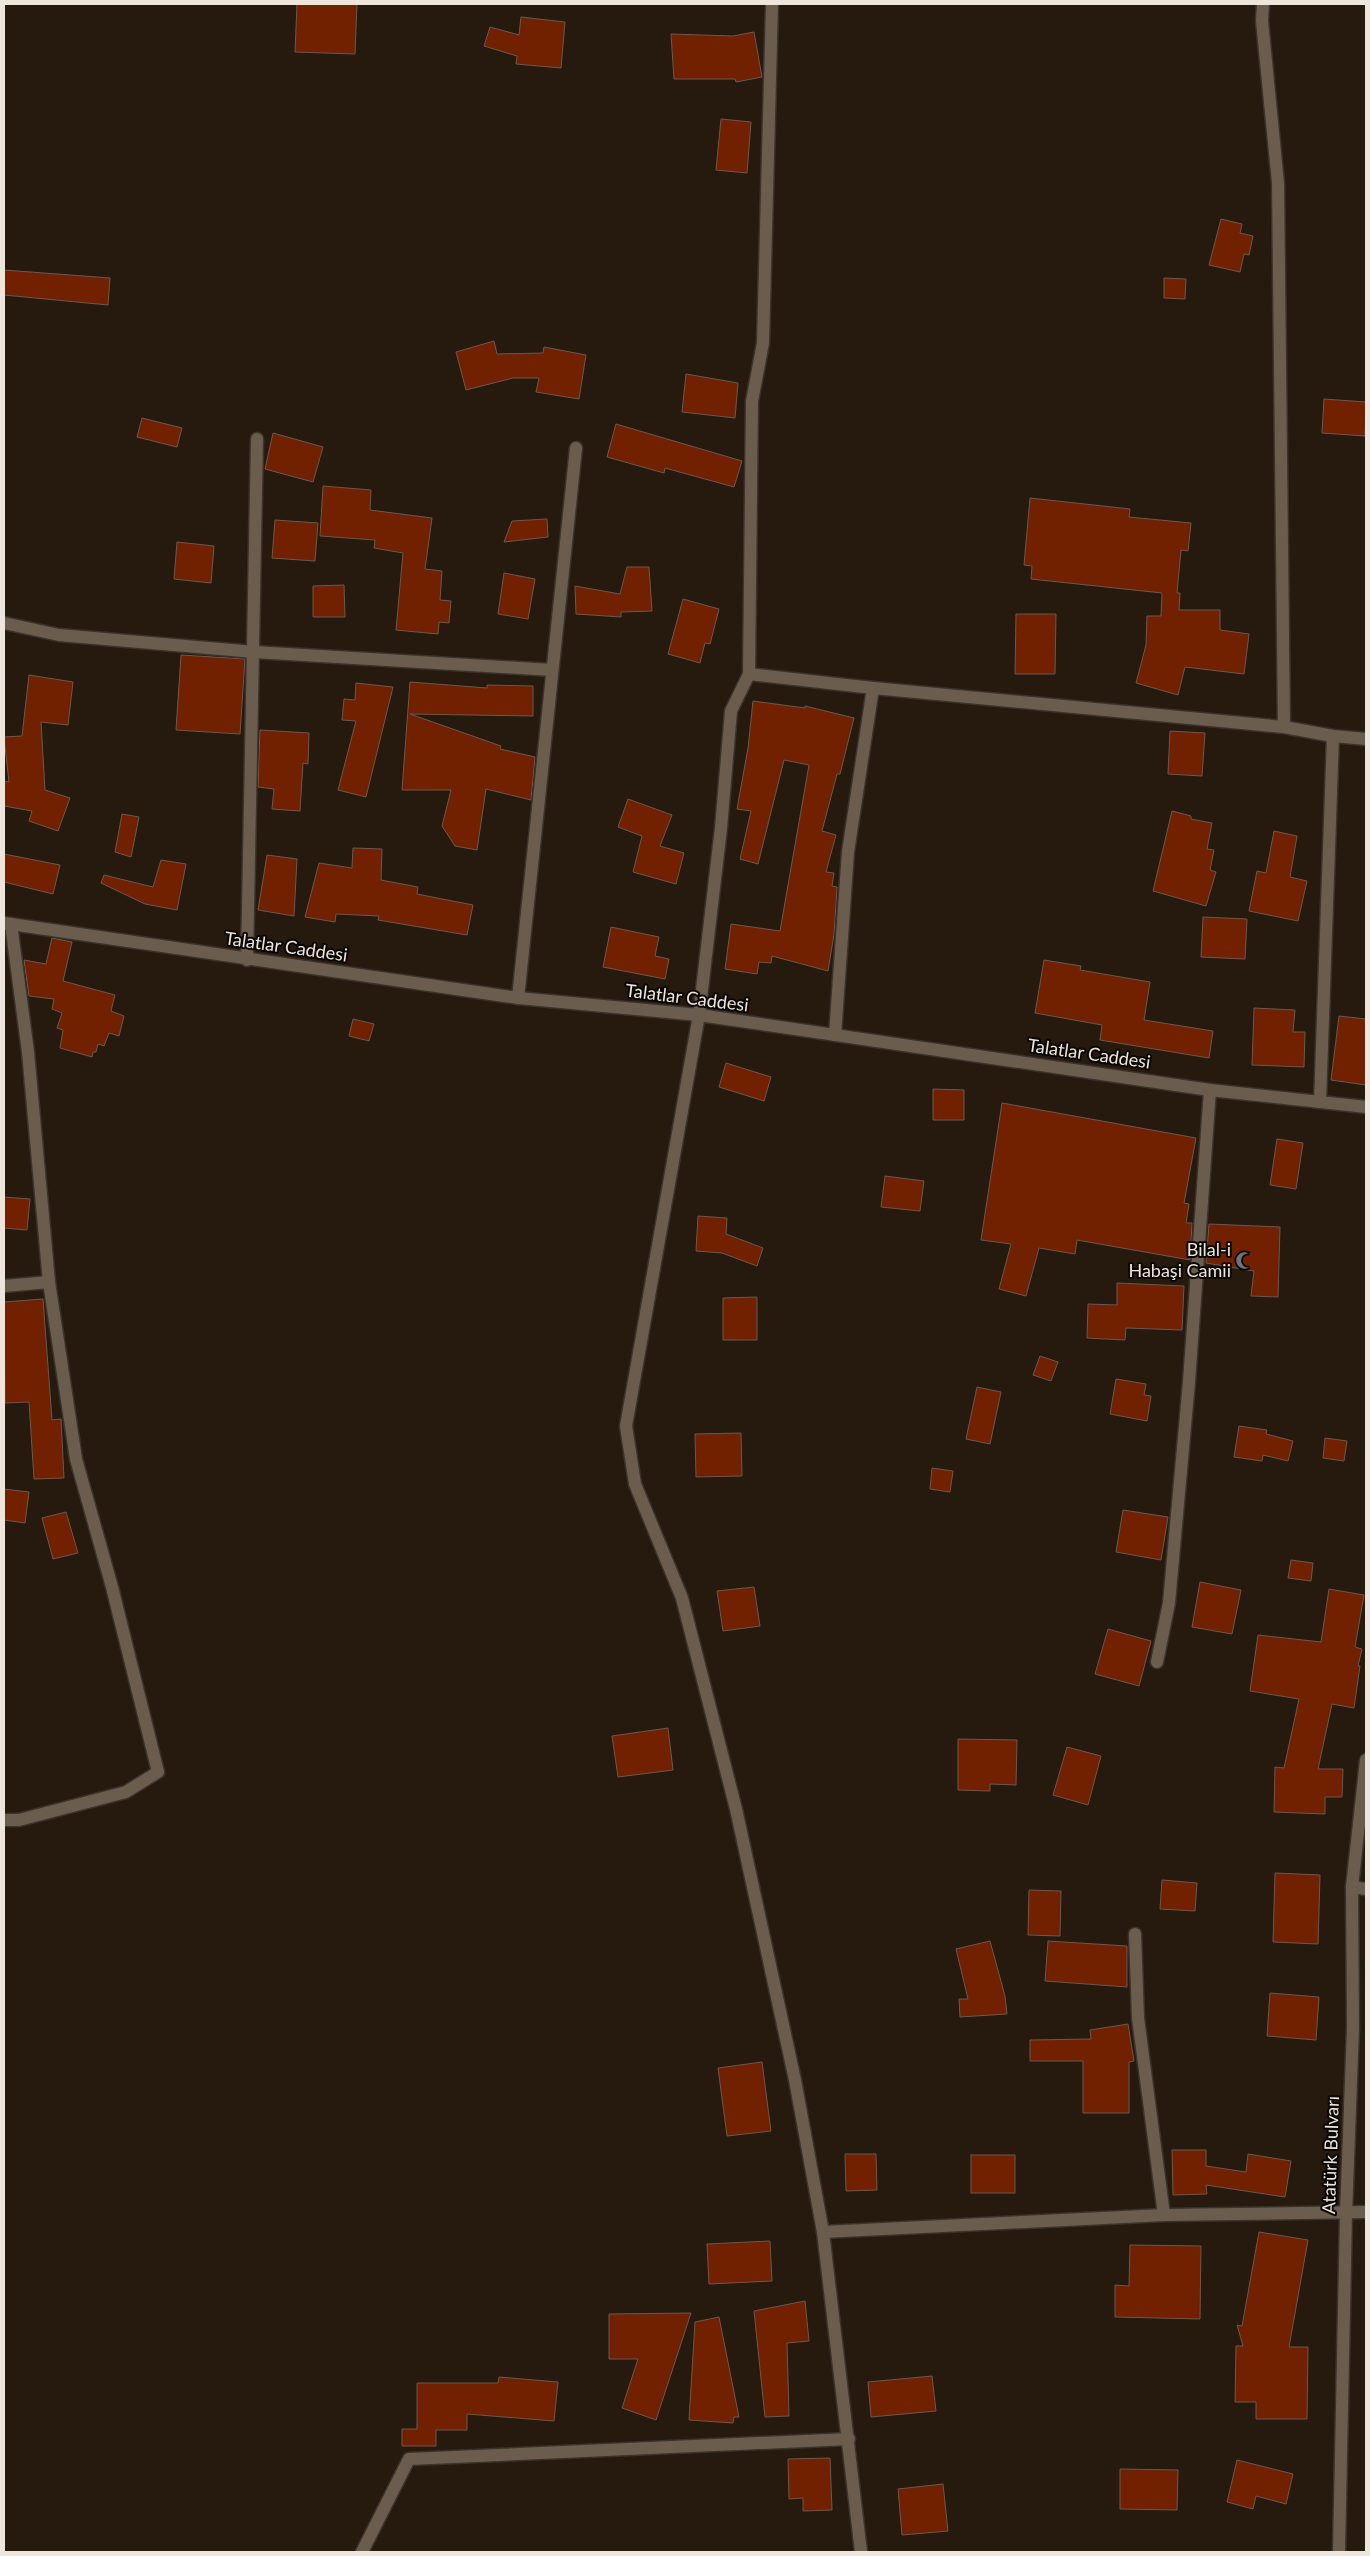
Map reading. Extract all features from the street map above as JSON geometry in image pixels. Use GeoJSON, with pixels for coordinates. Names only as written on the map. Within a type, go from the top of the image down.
{"type":"FeatureCollection","features":[{"type":"Feature","properties":{"kind":"street"},"geometry":{"type":"LineString","coordinates":[[772,4],[763,343],[752,402],[749,674],[731,711],[721,828],[699,1015],[626,1426],[635,1484],[682,1598],[736,1809],[794,2080],[823,2232],[861,2552]]}},
{"type":"Feature","properties":{"kind":"street"},"geometry":{"type":"LineString","coordinates":[[1263,4],[1262,21],[1278,183],[1284,727]]}},
{"type":"Feature","properties":{"kind":"street"},"geometry":{"type":"LineString","coordinates":[[247,960],[257,439]]}},
{"type":"Feature","properties":{"kind":"street"},"geometry":{"type":"LineString","coordinates":[[518,998],[576,448]]}},
{"type":"Feature","properties":{"kind":"street"},"geometry":{"type":"LineString","coordinates":[[4,623],[59,635],[254,652],[552,670]]}},
{"type":"Feature","properties":{"kind":"street"},"geometry":{"type":"LineString","coordinates":[[749,674],[873,688],[1284,727],[1333,736],[1366,739]]}},
{"type":"Feature","properties":{"kind":"street"},"geometry":{"type":"LineString","coordinates":[[835,1035],[848,852],[873,688]]}},
{"type":"Feature","properties":{"kind":"street"},"geometry":{"type":"LineString","coordinates":[[1320,1102],[1333,736]]}},
{"type":"Feature","properties":{"kind":"street"},"geometry":{"type":"LineString","coordinates":[[4,1820],[20,1820],[126,1792],[158,1772],[112,1587],[76,1459],[49,1282],[28,1052],[7,924]]}},
{"type":"Feature","properties":{"kind":"street","name":"Talatlar Caddesi"},"geometry":{"type":"LineString","coordinates":[[7,924],[518,998],[699,1015],[1210,1090],[1366,1107]]}},
{"type":"Feature","properties":{"kind":"street"},"geometry":{"type":"LineString","coordinates":[[1157,1662],[1169,1603],[1189,1382],[1210,1090]]}},
{"type":"Feature","properties":{"kind":"street"},"geometry":{"type":"LineString","coordinates":[[4,1286],[49,1282]]}},
{"type":"Feature","properties":{"kind":"street","name":"Atatürk Bulvarı"},"geometry":{"type":"LineString","coordinates":[[1339,2552],[1346,2214],[1353,2028],[1352,1887],[1366,1760]]}},
{"type":"Feature","properties":{"kind":"street"},"geometry":{"type":"LineString","coordinates":[[1352,1887],[1366,1889]]}},
{"type":"Feature","properties":{"kind":"street"},"geometry":{"type":"LineString","coordinates":[[1135,1934],[1138,2018],[1164,2215]]}},
{"type":"Feature","properties":{"kind":"street"},"geometry":{"type":"LineString","coordinates":[[823,2232],[1164,2215],[1346,2214],[1366,2212]]}},
{"type":"Feature","properties":{"kind":"street"},"geometry":{"type":"LineString","coordinates":[[362,2552],[409,2459],[849,2439]]}},
{"type":"Feature","properties":{"kind":"building"},"geometry":{"type":"Polygon","coordinates":[[[297,4],[357,4],[355,54],[295,52],[297,4]]]}},
{"type":"Feature","properties":{"kind":"building"},"geometry":{"type":"Polygon","coordinates":[[[521,17],[565,22],[561,68],[516,64],[517,56],[484,46],[490,27],[519,35],[521,17]]]}},
{"type":"Feature","properties":{"kind":"building"},"geometry":{"type":"Polygon","coordinates":[[[754,32],[762,77],[736,82],[735,79],[674,79],[671,34],[733,36],[754,32]]]}},
{"type":"Feature","properties":{"kind":"building"},"geometry":{"type":"Polygon","coordinates":[[[721,119],[751,122],[747,173],[716,170],[721,119]]]}},
{"type":"Feature","properties":{"kind":"building"},"geometry":{"type":"Polygon","coordinates":[[[1221,219],[1242,224],[1240,233],[1253,236],[1249,255],[1244,254],[1240,272],[1209,265],[1221,219]]]}},
{"type":"Feature","properties":{"kind":"building"},"geometry":{"type":"Polygon","coordinates":[[[4,270],[110,278],[108,305],[4,295],[4,270]]]}},
{"type":"Feature","properties":{"kind":"building"},"geometry":{"type":"Polygon","coordinates":[[[1164,278],[1186,279],[1185,299],[1164,298],[1164,278]]]}},
{"type":"Feature","properties":{"kind":"building"},"geometry":{"type":"Polygon","coordinates":[[[494,341],[497,354],[543,353],[544,347],[586,355],[579,399],[536,392],[539,378],[513,378],[466,390],[456,352],[494,341]]]}},
{"type":"Feature","properties":{"kind":"building"},"geometry":{"type":"Polygon","coordinates":[[[686,374],[738,383],[735,418],[682,412],[686,374]]]}},
{"type":"Feature","properties":{"kind":"building"},"geometry":{"type":"Polygon","coordinates":[[[1324,399],[1366,402],[1365,436],[1322,433],[1324,399]]]}},
{"type":"Feature","properties":{"kind":"building"},"geometry":{"type":"Polygon","coordinates":[[[142,418],[182,428],[177,447],[137,437],[142,418]]]}},
{"type":"Feature","properties":{"kind":"building"},"geometry":{"type":"Polygon","coordinates":[[[616,424],[742,461],[734,487],[665,468],[664,473],[607,457],[616,424]]]}},
{"type":"Feature","properties":{"kind":"building"},"geometry":{"type":"Polygon","coordinates":[[[273,433],[323,447],[313,482],[265,469],[273,433]]]}},
{"type":"Feature","properties":{"kind":"building"},"geometry":{"type":"Polygon","coordinates":[[[323,486],[371,490],[370,510],[432,518],[425,569],[442,571],[440,600],[451,601],[449,623],[439,622],[438,634],[396,630],[403,553],[374,548],[375,540],[320,536],[323,486]]]}},
{"type":"Feature","properties":{"kind":"building"},"geometry":{"type":"Polygon","coordinates":[[[1030,498],[1130,509],[1129,517],[1191,523],[1188,551],[1181,550],[1177,593],[1180,593],[1179,610],[1220,610],[1220,630],[1249,634],[1244,674],[1185,667],[1178,695],[1136,683],[1146,645],[1147,616],[1161,616],[1162,593],[1031,579],[1032,566],[1024,565],[1030,498]]]}},
{"type":"Feature","properties":{"kind":"building"},"geometry":{"type":"Polygon","coordinates":[[[547,519],[548,537],[504,542],[512,521],[547,519]]]}},
{"type":"Feature","properties":{"kind":"building"},"geometry":{"type":"Polygon","coordinates":[[[275,520],[318,523],[315,561],[272,558],[275,520]]]}},
{"type":"Feature","properties":{"kind":"building"},"geometry":{"type":"Polygon","coordinates":[[[177,542],[214,546],[211,583],[174,579],[177,542]]]}},
{"type":"Feature","properties":{"kind":"building"},"geometry":{"type":"Polygon","coordinates":[[[627,567],[649,567],[652,611],[621,612],[621,617],[576,614],[575,586],[620,594],[627,567]]]}},
{"type":"Feature","properties":{"kind":"building"},"geometry":{"type":"Polygon","coordinates":[[[504,573],[535,579],[528,619],[498,614],[504,573]]]}},
{"type":"Feature","properties":{"kind":"building"},"geometry":{"type":"Polygon","coordinates":[[[344,585],[345,617],[313,617],[313,586],[344,585]]]}},
{"type":"Feature","properties":{"kind":"building"},"geometry":{"type":"Polygon","coordinates":[[[683,599],[719,609],[710,644],[705,643],[700,663],[668,654],[683,599]]]}},
{"type":"Feature","properties":{"kind":"building"},"geometry":{"type":"Polygon","coordinates":[[[1016,614],[1056,614],[1055,674],[1015,674],[1016,614]]]}},
{"type":"Feature","properties":{"kind":"building"},"geometry":{"type":"Polygon","coordinates":[[[181,655],[245,659],[240,734],[176,730],[181,655]]]}},
{"type":"Feature","properties":{"kind":"building"},"geometry":{"type":"Polygon","coordinates":[[[29,675],[73,682],[68,725],[41,722],[45,790],[70,798],[58,831],[29,821],[32,811],[4,806],[4,781],[9,782],[4,737],[22,736],[29,675]]]}},
{"type":"Feature","properties":{"kind":"building"},"geometry":{"type":"Polygon","coordinates":[[[410,682],[487,688],[487,685],[533,686],[533,716],[410,714],[501,746],[500,749],[535,757],[531,800],[486,789],[477,850],[455,846],[442,826],[451,790],[402,790],[410,682]]]}},
{"type":"Feature","properties":{"kind":"building"},"geometry":{"type":"Polygon","coordinates":[[[356,683],[393,687],[366,797],[338,790],[356,721],[342,720],[344,699],[355,700],[356,683]]]}},
{"type":"Feature","properties":{"kind":"building"},"geometry":{"type":"Polygon","coordinates":[[[753,701],[805,708],[805,706],[854,718],[840,774],[837,774],[822,831],[836,835],[826,872],[834,873],[832,886],[837,887],[834,934],[828,971],[772,956],[771,963],[759,962],[757,974],[725,969],[731,924],[780,931],[809,765],[784,760],[758,864],[740,859],[751,811],[737,809],[748,748],[753,701]]]}},
{"type":"Feature","properties":{"kind":"building"},"geometry":{"type":"Polygon","coordinates":[[[260,730],[309,733],[308,764],[303,763],[300,811],[272,809],[274,789],[258,787],[260,730]]]}},
{"type":"Feature","properties":{"kind":"building"},"geometry":{"type":"Polygon","coordinates":[[[1170,731],[1205,733],[1202,776],[1168,774],[1170,731]]]}},
{"type":"Feature","properties":{"kind":"building"},"geometry":{"type":"Polygon","coordinates":[[[628,799],[672,815],[660,846],[684,853],[676,884],[633,872],[642,836],[618,827],[628,799]]]}},
{"type":"Feature","properties":{"kind":"building"},"geometry":{"type":"Polygon","coordinates":[[[1172,811],[1191,816],[1191,819],[1212,823],[1207,849],[1214,850],[1210,870],[1216,872],[1206,906],[1153,891],[1172,811]]]}},
{"type":"Feature","properties":{"kind":"building"},"geometry":{"type":"Polygon","coordinates":[[[122,814],[139,817],[131,857],[115,852],[122,814]]]}},
{"type":"Feature","properties":{"kind":"building"},"geometry":{"type":"Polygon","coordinates":[[[1274,831],[1297,836],[1290,877],[1307,881],[1298,921],[1249,911],[1257,871],[1266,873],[1274,831]]]}},
{"type":"Feature","properties":{"kind":"building"},"geometry":{"type":"Polygon","coordinates":[[[353,848],[382,849],[381,880],[418,887],[417,894],[473,905],[467,935],[378,920],[379,916],[336,914],[335,922],[305,917],[319,863],[352,868],[353,848]]]}},
{"type":"Feature","properties":{"kind":"building"},"geometry":{"type":"Polygon","coordinates":[[[4,854],[60,865],[53,894],[4,882],[4,854]]]}},
{"type":"Feature","properties":{"kind":"building"},"geometry":{"type":"Polygon","coordinates":[[[267,855],[297,859],[294,916],[258,910],[267,855]]]}},
{"type":"Feature","properties":{"kind":"building"},"geometry":{"type":"Polygon","coordinates":[[[161,860],[186,864],[177,910],[145,904],[101,883],[104,875],[153,887],[161,860]]]}},
{"type":"Feature","properties":{"kind":"building"},"geometry":{"type":"Polygon","coordinates":[[[1203,917],[1247,919],[1245,959],[1201,957],[1203,917]]]}},
{"type":"Feature","properties":{"kind":"building"},"geometry":{"type":"Polygon","coordinates":[[[611,927],[659,937],[655,956],[669,959],[665,979],[603,967],[611,927]]]}},
{"type":"Feature","properties":{"kind":"building"},"geometry":{"type":"Polygon","coordinates":[[[52,938],[72,942],[63,981],[115,995],[111,1011],[124,1016],[119,1036],[109,1033],[104,1046],[98,1044],[96,1052],[93,1052],[92,1057],[60,1048],[63,1030],[57,1028],[62,1013],[52,1009],[54,999],[29,996],[24,960],[46,964],[52,938]]]}},
{"type":"Feature","properties":{"kind":"building"},"geometry":{"type":"Polygon","coordinates":[[[1044,960],[1081,966],[1080,970],[1150,982],[1144,1020],[1213,1031],[1209,1058],[1100,1040],[1102,1025],[1035,1013],[1044,960]]]}},
{"type":"Feature","properties":{"kind":"building"},"geometry":{"type":"Polygon","coordinates":[[[1254,1008],[1295,1010],[1293,1032],[1305,1032],[1304,1067],[1252,1065],[1254,1008]]]}},
{"type":"Feature","properties":{"kind":"building"},"geometry":{"type":"Polygon","coordinates":[[[1339,1016],[1366,1019],[1366,1085],[1331,1080],[1339,1016]]]}},
{"type":"Feature","properties":{"kind":"building"},"geometry":{"type":"Polygon","coordinates":[[[353,1019],[374,1024],[369,1041],[349,1036],[353,1019]]]}},
{"type":"Feature","properties":{"kind":"building"},"geometry":{"type":"Polygon","coordinates":[[[726,1063],[771,1077],[764,1101],[719,1087],[726,1063]]]}},
{"type":"Feature","properties":{"kind":"building"},"geometry":{"type":"Polygon","coordinates":[[[933,1089],[964,1090],[964,1120],[933,1120],[933,1089]]]}},
{"type":"Feature","properties":{"kind":"building"},"geometry":{"type":"Polygon","coordinates":[[[1002,1103],[1196,1138],[1184,1203],[1189,1204],[1186,1223],[1192,1223],[1190,1260],[1077,1240],[1075,1254],[1039,1248],[1026,1296],[999,1289],[1011,1244],[981,1240],[1002,1103]]]}},
{"type":"Feature","properties":{"kind":"building"},"geometry":{"type":"Polygon","coordinates":[[[1277,1139],[1303,1143],[1296,1189],[1270,1185],[1277,1139]]]}},
{"type":"Feature","properties":{"kind":"building"},"geometry":{"type":"Polygon","coordinates":[[[885,1176],[924,1181],[920,1211],[881,1207],[885,1176]]]}},
{"type":"Feature","properties":{"kind":"building"},"geometry":{"type":"Polygon","coordinates":[[[4,1197],[30,1199],[27,1230],[4,1228],[4,1197]]]}},
{"type":"Feature","properties":{"kind":"building"},"geometry":{"type":"Polygon","coordinates":[[[698,1216],[727,1218],[726,1234],[763,1248],[757,1266],[722,1253],[696,1251],[698,1216]]]}},
{"type":"Feature","properties":{"kind":"building","name":"Bilal-i Habaşi Camii"},"geometry":{"type":"Polygon","coordinates":[[[1209,1224],[1280,1227],[1278,1297],[1251,1296],[1254,1271],[1206,1263],[1209,1224]]]}},
{"type":"Feature","properties":{"kind":"building"},"geometry":{"type":"Polygon","coordinates":[[[1117,1283],[1184,1286],[1182,1330],[1126,1328],[1125,1340],[1087,1338],[1088,1304],[1117,1305],[1117,1283]]]}},
{"type":"Feature","properties":{"kind":"building"},"geometry":{"type":"Polygon","coordinates":[[[757,1297],[757,1340],[723,1340],[723,1298],[757,1297]]]}},
{"type":"Feature","properties":{"kind":"building"},"geometry":{"type":"Polygon","coordinates":[[[43,1299],[52,1420],[61,1419],[64,1478],[34,1479],[29,1402],[5,1403],[4,1302],[43,1299]]]}},
{"type":"Feature","properties":{"kind":"building"},"geometry":{"type":"Polygon","coordinates":[[[1040,1356],[1058,1362],[1051,1381],[1033,1375],[1040,1356]]]}},
{"type":"Feature","properties":{"kind":"building"},"geometry":{"type":"Polygon","coordinates":[[[1116,1379],[1146,1384],[1144,1395],[1151,1396],[1147,1421],[1110,1414],[1116,1379]]]}},
{"type":"Feature","properties":{"kind":"building"},"geometry":{"type":"Polygon","coordinates":[[[977,1387],[1001,1392],[990,1444],[966,1439],[977,1387]]]}},
{"type":"Feature","properties":{"kind":"building"},"geometry":{"type":"Polygon","coordinates":[[[1239,1426],[1267,1430],[1266,1434],[1293,1441],[1288,1461],[1263,1455],[1262,1461],[1234,1457],[1239,1426]]]}},
{"type":"Feature","properties":{"kind":"building"},"geometry":{"type":"Polygon","coordinates":[[[741,1433],[742,1476],[696,1477],[695,1434],[741,1433]]]}},
{"type":"Feature","properties":{"kind":"building"},"geometry":{"type":"Polygon","coordinates":[[[1325,1438],[1347,1441],[1344,1461],[1323,1458],[1325,1438]]]}},
{"type":"Feature","properties":{"kind":"building"},"geometry":{"type":"Polygon","coordinates":[[[932,1468],[953,1471],[950,1492],[930,1489],[932,1468]]]}},
{"type":"Feature","properties":{"kind":"building"},"geometry":{"type":"Polygon","coordinates":[[[4,1489],[29,1492],[25,1523],[4,1520],[4,1489]]]}},
{"type":"Feature","properties":{"kind":"building"},"geometry":{"type":"Polygon","coordinates":[[[1123,1510],[1168,1517],[1161,1560],[1116,1552],[1123,1510]]]}},
{"type":"Feature","properties":{"kind":"building"},"geometry":{"type":"Polygon","coordinates":[[[66,1512],[78,1553],[53,1559],[42,1518],[66,1512]]]}},
{"type":"Feature","properties":{"kind":"building"},"geometry":{"type":"Polygon","coordinates":[[[1291,1560],[1313,1563],[1311,1581],[1288,1578],[1291,1560]]]}},
{"type":"Feature","properties":{"kind":"building"},"geometry":{"type":"Polygon","coordinates":[[[1200,1582],[1241,1590],[1232,1634],[1192,1627],[1200,1582]]]}},
{"type":"Feature","properties":{"kind":"building"},"geometry":{"type":"Polygon","coordinates":[[[754,1587],[760,1626],[723,1631],[717,1591],[754,1587]]]}},
{"type":"Feature","properties":{"kind":"building"},"geometry":{"type":"Polygon","coordinates":[[[1329,1589],[1364,1595],[1355,1647],[1362,1649],[1358,1666],[1360,1666],[1354,1708],[1332,1704],[1318,1769],[1343,1769],[1342,1797],[1325,1797],[1325,1814],[1274,1812],[1275,1767],[1284,1768],[1299,1699],[1250,1691],[1258,1635],[1321,1642],[1329,1589]]]}},
{"type":"Feature","properties":{"kind":"building"},"geometry":{"type":"Polygon","coordinates":[[[1108,1629],[1151,1641],[1139,1686],[1095,1674],[1108,1629]]]}},
{"type":"Feature","properties":{"kind":"building"},"geometry":{"type":"Polygon","coordinates":[[[668,1728],[673,1770],[618,1777],[612,1736],[668,1728]]]}},
{"type":"Feature","properties":{"kind":"building"},"geometry":{"type":"Polygon","coordinates":[[[958,1739],[1017,1740],[1016,1785],[990,1784],[990,1791],[958,1790],[958,1739]]]}},
{"type":"Feature","properties":{"kind":"building"},"geometry":{"type":"Polygon","coordinates":[[[1067,1747],[1101,1756],[1088,1805],[1053,1795],[1067,1747]]]}},
{"type":"Feature","properties":{"kind":"building"},"geometry":{"type":"Polygon","coordinates":[[[1275,1873],[1320,1875],[1318,1944],[1273,1942],[1275,1873]]]}},
{"type":"Feature","properties":{"kind":"building"},"geometry":{"type":"Polygon","coordinates":[[[1162,1880],[1197,1883],[1195,1911],[1160,1909],[1162,1880]]]}},
{"type":"Feature","properties":{"kind":"building"},"geometry":{"type":"Polygon","coordinates":[[[1029,1890],[1061,1891],[1060,1936],[1028,1935],[1029,1890]]]}},
{"type":"Feature","properties":{"kind":"building"},"geometry":{"type":"Polygon","coordinates":[[[990,1941],[1005,1996],[1007,2014],[960,2017],[959,1999],[968,1999],[956,1949],[990,1941]]]}},
{"type":"Feature","properties":{"kind":"building"},"geometry":{"type":"Polygon","coordinates":[[[1048,1941],[1127,1946],[1127,1987],[1045,1981],[1048,1941]]]}},
{"type":"Feature","properties":{"kind":"building"},"geometry":{"type":"Polygon","coordinates":[[[1270,1993],[1319,1997],[1316,2040],[1267,2036],[1270,1993]]]}},
{"type":"Feature","properties":{"kind":"building"},"geometry":{"type":"Polygon","coordinates":[[[1128,2024],[1134,2061],[1129,2062],[1129,2113],[1083,2113],[1083,2061],[1030,2061],[1030,2040],[1091,2039],[1090,2030],[1128,2024]]]}},
{"type":"Feature","properties":{"kind":"building"},"geometry":{"type":"Polygon","coordinates":[[[762,2062],[771,2131],[727,2136],[718,2068],[762,2062]]]}},
{"type":"Feature","properties":{"kind":"building"},"geometry":{"type":"Polygon","coordinates":[[[1172,2150],[1206,2150],[1206,2166],[1246,2172],[1248,2154],[1291,2161],[1285,2197],[1206,2185],[1207,2194],[1173,2195],[1172,2150]]]}},
{"type":"Feature","properties":{"kind":"building"},"geometry":{"type":"Polygon","coordinates":[[[845,2154],[876,2154],[877,2190],[846,2191],[845,2154]]]}},
{"type":"Feature","properties":{"kind":"building"},"geometry":{"type":"Polygon","coordinates":[[[971,2155],[1015,2155],[1015,2193],[971,2193],[971,2155]]]}},
{"type":"Feature","properties":{"kind":"building"},"geometry":{"type":"Polygon","coordinates":[[[1259,2232],[1308,2240],[1289,2347],[1308,2347],[1307,2419],[1256,2419],[1256,2402],[1235,2402],[1236,2346],[1243,2346],[1237,2325],[1242,2326],[1259,2232]]]}},
{"type":"Feature","properties":{"kind":"building"},"geometry":{"type":"Polygon","coordinates":[[[770,2241],[772,2281],[709,2284],[707,2244],[770,2241]]]}},
{"type":"Feature","properties":{"kind":"building"},"geometry":{"type":"Polygon","coordinates":[[[1130,2245],[1201,2246],[1200,2319],[1115,2317],[1115,2285],[1129,2286],[1130,2245]]]}},
{"type":"Feature","properties":{"kind":"building"},"geometry":{"type":"Polygon","coordinates":[[[805,2301],[809,2341],[787,2343],[789,2416],[765,2417],[754,2311],[805,2301]]]}},
{"type":"Feature","properties":{"kind":"building"},"geometry":{"type":"Polygon","coordinates":[[[691,2313],[656,2420],[622,2408],[638,2359],[609,2359],[609,2314],[691,2313]]]}},
{"type":"Feature","properties":{"kind":"building"},"geometry":{"type":"Polygon","coordinates":[[[719,2317],[739,2417],[734,2417],[733,2423],[689,2420],[695,2322],[719,2317]]]}},
{"type":"Feature","properties":{"kind":"building"},"geometry":{"type":"Polygon","coordinates":[[[932,2376],[936,2411],[871,2417],[868,2382],[932,2376]]]}},
{"type":"Feature","properties":{"kind":"building"},"geometry":{"type":"Polygon","coordinates":[[[499,2377],[558,2382],[554,2421],[467,2414],[467,2430],[436,2430],[436,2446],[402,2446],[402,2429],[417,2429],[417,2383],[498,2383],[499,2377]]]}},
{"type":"Feature","properties":{"kind":"building"},"geometry":{"type":"Polygon","coordinates":[[[830,2458],[832,2510],[803,2511],[803,2498],[789,2499],[788,2459],[830,2458]]]}},
{"type":"Feature","properties":{"kind":"building"},"geometry":{"type":"Polygon","coordinates":[[[1237,2460],[1293,2474],[1286,2504],[1256,2496],[1253,2509],[1227,2502],[1237,2460]]]}},
{"type":"Feature","properties":{"kind":"building"},"geometry":{"type":"Polygon","coordinates":[[[1120,2469],[1178,2470],[1177,2510],[1120,2509],[1120,2469]]]}},
{"type":"Feature","properties":{"kind":"building"},"geometry":{"type":"Polygon","coordinates":[[[943,2484],[948,2531],[902,2535],[898,2489],[943,2484]]]}},
{"type":"Feature","properties":{"kind":"place","name":"Bilal-i Habaşi Camii"},"geometry":{"type":"Point","coordinates":[1245,1260]}}]}
